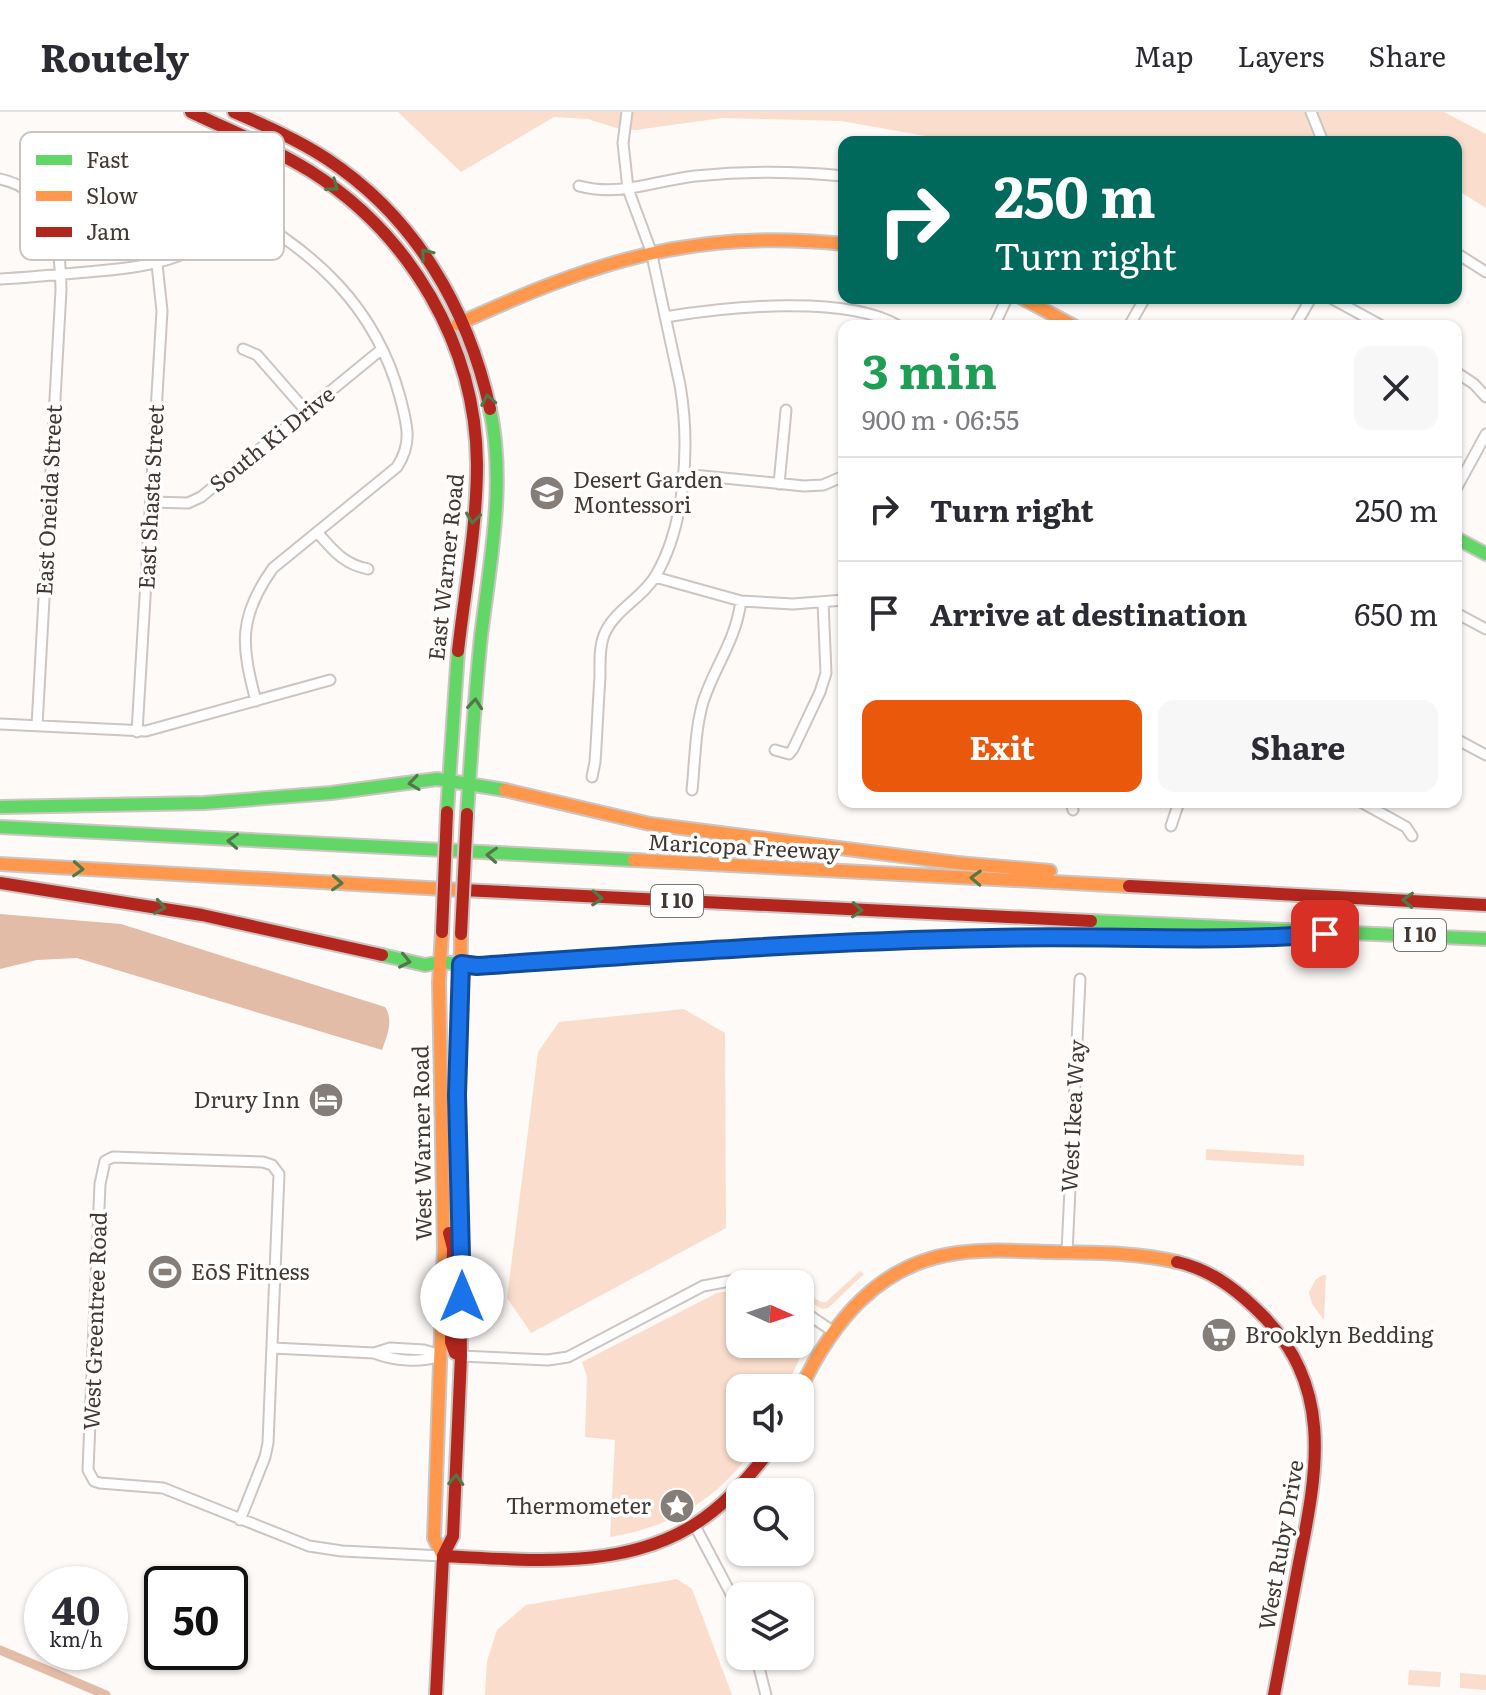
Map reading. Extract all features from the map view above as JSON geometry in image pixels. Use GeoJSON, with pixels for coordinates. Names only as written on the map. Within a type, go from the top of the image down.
{"type":"FeatureCollection","features":[{"type":"Feature","properties":{"kind":"main road","name":"East Warner Road"},"geometry":{"type":"LineString","coordinates":[[191,112],[234,132]]}},
{"type":"Feature","properties":{"kind":"main road","name":"East Warner Road"},"geometry":{"type":"LineString","coordinates":[[234,112],[275,131]]}},
{"type":"Feature","properties":{"kind":"main road","name":"East Warner Road"},"geometry":{"type":"LineString","coordinates":[[284,135],[360,183],[399,221],[436,267],[464,322],[482,373],[490,409],[495,477],[464,871]]}},
{"type":"Feature","properties":{"kind":"main road","name":"East Warner Road"},"geometry":{"type":"LineString","coordinates":[[284,157],[347,197],[387,235],[421,277],[448,329],[465,379],[477,459],[454,683],[444,872]]}},
{"type":"Feature","properties":{"kind":"main road"},"geometry":{"type":"LineString","coordinates":[[448,329],[571,274],[651,251],[757,239],[838,244]]}},
{"type":"Feature","properties":{"kind":"main road"},"geometry":{"type":"LineString","coordinates":[[1033,304],[1063,320]]}},
{"type":"Feature","properties":{"kind":"main road"},"geometry":{"type":"LineString","coordinates":[[476,478],[495,477]]}},
{"type":"Feature","properties":{"kind":"main road"},"geometry":{"type":"LineString","coordinates":[[1462,541],[1486,554]]}},
{"type":"Feature","properties":{"kind":"main road"},"geometry":{"type":"LineString","coordinates":[[0,807],[204,803],[331,793],[437,779],[470,782],[650,824],[957,863],[1222,881],[1249,892]]}},
{"type":"Feature","properties":{"kind":"main road","name":"Maricopa Freeway"},"geometry":{"type":"LineString","coordinates":[[0,827],[1486,905]]}},
{"type":"Feature","properties":{"kind":"main road","name":"I 10"},"geometry":{"type":"LineString","coordinates":[[0,864],[587,897],[1486,939]]}},
{"type":"Feature","properties":{"kind":"main road","name":"West Warner Road"},"geometry":{"type":"LineString","coordinates":[[436,1695],[443,1556],[453,1536],[461,1356],[457,1095],[464,871]]}},
{"type":"Feature","properties":{"kind":"main road","name":"West Warner Road"},"geometry":{"type":"LineString","coordinates":[[443,1556],[434,1538],[444,1229],[439,982],[444,872]]}},
{"type":"Feature","properties":{"kind":"main road"},"geometry":{"type":"LineString","coordinates":[[0,883],[178,910],[425,965],[441,962],[477,966],[875,940],[1049,936],[1265,939],[1355,932]]}},
{"type":"Feature","properties":{"kind":"main road"},"geometry":{"type":"LineString","coordinates":[[444,1229],[451,1235],[453,1248],[451,1342],[455,1353],[461,1356]]}},
{"type":"Feature","properties":{"kind":"main road","name":"West Ruby Drive"},"geometry":{"type":"LineString","coordinates":[[807,1374],[831,1330],[869,1290],[904,1268],[976,1250],[1067,1252],[1173,1261],[1205,1271],[1231,1287],[1267,1318],[1292,1350],[1307,1388],[1316,1425],[1315,1478],[1274,1695]]}},
{"type":"Feature","properties":{"kind":"main road"},"geometry":{"type":"LineString","coordinates":[[443,1556],[555,1561],[598,1559],[638,1550],[695,1526],[738,1491],[761,1462]]}},
{"type":"Feature","properties":{"kind":"street"},"geometry":{"type":"LineString","coordinates":[[592,777],[602,639],[615,618],[655,577],[674,525],[683,474],[684,406],[651,251],[628,189],[623,143],[627,112]]}},
{"type":"Feature","properties":{"kind":"street"},"geometry":{"type":"LineString","coordinates":[[1311,112],[1321,136]]}},
{"type":"Feature","properties":{"kind":"street"},"geometry":{"type":"LineString","coordinates":[[579,186],[610,192],[668,180],[725,174],[780,172],[838,176]]}},
{"type":"Feature","properties":{"kind":"street","name":"East Oneida Street"},"geometry":{"type":"LineString","coordinates":[[0,179],[20,185]]}},
{"type":"Feature","properties":{"kind":"street"},"geometry":{"type":"LineString","coordinates":[[256,701],[246,663],[244,639],[248,613],[259,588],[273,568],[397,467],[406,452],[408,437],[395,381],[364,317],[315,261],[284,235]]}},
{"type":"Feature","properties":{"kind":"street"},"geometry":{"type":"LineString","coordinates":[[1462,257],[1486,272]]}},
{"type":"Feature","properties":{"kind":"street","name":"East Oneida Street"},"geometry":{"type":"LineString","coordinates":[[37,726],[61,275],[58,260]]}},
{"type":"Feature","properties":{"kind":"street"},"geometry":{"type":"LineString","coordinates":[[0,279],[61,275],[168,260]]}},
{"type":"Feature","properties":{"kind":"street","name":"East Shasta Street"},"geometry":{"type":"LineString","coordinates":[[137,732],[162,311],[157,264]]}},
{"type":"Feature","properties":{"kind":"street"},"geometry":{"type":"LineString","coordinates":[[1342,304],[1371,320]]}},
{"type":"Feature","properties":{"kind":"street"},"geometry":{"type":"LineString","coordinates":[[665,317],[719,308],[785,306],[865,313],[883,320]]}},
{"type":"Feature","properties":{"kind":"street"},"geometry":{"type":"LineString","coordinates":[[243,349],[257,355],[306,411]]}},
{"type":"Feature","properties":{"kind":"street","name":"South Ki Drive"},"geometry":{"type":"LineString","coordinates":[[151,502],[188,503],[201,497],[382,349]]}},
{"type":"Feature","properties":{"kind":"street"},"geometry":{"type":"LineString","coordinates":[[1462,376],[1486,397]]}},
{"type":"Feature","properties":{"kind":"street"},"geometry":{"type":"LineString","coordinates":[[779,484],[786,410]]}},
{"type":"Feature","properties":{"kind":"street"},"geometry":{"type":"LineString","coordinates":[[1462,478],[1486,434]]}},
{"type":"Feature","properties":{"kind":"street"},"geometry":{"type":"LineString","coordinates":[[683,474],[779,484],[823,485],[838,479]]}},
{"type":"Feature","properties":{"kind":"street"},"geometry":{"type":"LineString","coordinates":[[317,532],[342,560],[368,569]]}},
{"type":"Feature","properties":{"kind":"street"},"geometry":{"type":"LineString","coordinates":[[655,577],[741,601],[780,604],[838,601]]}},
{"type":"Feature","properties":{"kind":"street"},"geometry":{"type":"LineString","coordinates":[[692,790],[704,698],[733,639],[741,601]]}},
{"type":"Feature","properties":{"kind":"street"},"geometry":{"type":"LineString","coordinates":[[775,750],[789,754],[793,749],[820,692],[828,661],[823,602]]}},
{"type":"Feature","properties":{"kind":"street"},"geometry":{"type":"LineString","coordinates":[[1462,616],[1486,629]]}},
{"type":"Feature","properties":{"kind":"street"},"geometry":{"type":"LineString","coordinates":[[0,724],[137,732],[159,729],[330,680]]}},
{"type":"Feature","properties":{"kind":"street"},"geometry":{"type":"LineString","coordinates":[[1462,742],[1486,755]]}},
{"type":"Feature","properties":{"kind":"street"},"geometry":{"type":"LineString","coordinates":[[1171,826],[1176,808]]}},
{"type":"Feature","properties":{"kind":"street"},"geometry":{"type":"LineString","coordinates":[[1372,808],[1406,827],[1412,836]]}},
{"type":"Feature","properties":{"kind":"street","name":"West Ikea Way"},"geometry":{"type":"LineString","coordinates":[[1067,1252],[1080,979]]}},
{"type":"Feature","properties":{"kind":"street","name":"West Greentree Road"},"geometry":{"type":"LineString","coordinates":[[240,1520],[163,1488],[107,1485],[94,1481],[88,1470],[100,1184],[105,1161],[123,1156],[263,1162],[276,1169],[280,1182],[273,1348]]}},
{"type":"Feature","properties":{"kind":"street"},"geometry":{"type":"LineString","coordinates":[[461,1356],[556,1359],[582,1350],[703,1286],[726,1282]]}},
{"type":"Feature","properties":{"kind":"street"},"geometry":{"type":"LineString","coordinates":[[814,1318],[831,1330]]}},
{"type":"Feature","properties":{"kind":"street"},"geometry":{"type":"LineString","coordinates":[[441,1355],[428,1360],[401,1359],[374,1353],[273,1348],[268,1443],[240,1520],[318,1548],[443,1556]]}},
{"type":"Feature","properties":{"kind":"street"},"geometry":{"type":"LineString","coordinates":[[695,1526],[726,1585]]}},
{"type":"Feature","properties":{"kind":"street"},"geometry":{"type":"LineString","coordinates":[[760,1670],[766,1695]]}},
{"type":"Feature","properties":{"kind":"shaded area"},"geometry":{"type":"Polygon","coordinates":[[[398,112],[1444,112],[1486,134],[1486,208],[1462,193],[1462,136],[925,136],[841,121],[722,118],[636,130],[616,128],[588,119],[554,117],[461,172],[398,112]]]}},
{"type":"Feature","properties":{"kind":"shaded area"},"geometry":{"type":"Polygon","coordinates":[[[0,914],[121,924],[385,1007],[389,1023],[386,1039],[382,1050],[77,958],[37,960],[0,969],[0,914]]]}},
{"type":"Feature","properties":{"kind":"shaded area"},"geometry":{"type":"Polygon","coordinates":[[[684,1009],[725,1033],[726,1228],[531,1333],[507,1298],[538,1052],[559,1022],[684,1009]]]}},
{"type":"Feature","properties":{"kind":"shaded area"},"geometry":{"type":"Polygon","coordinates":[[[1206,1149],[1304,1155],[1304,1166],[1206,1160],[1206,1149]]]}},
{"type":"Feature","properties":{"kind":"shaded area"},"geometry":{"type":"Polygon","coordinates":[[[860,1271],[864,1274],[828,1308],[822,1309],[814,1304],[814,1298],[826,1302],[860,1271]]]}},
{"type":"Feature","properties":{"kind":"shaded area"},"geometry":{"type":"Polygon","coordinates":[[[1326,1275],[1324,1320],[1312,1304],[1309,1292],[1316,1279],[1326,1275]]]}},
{"type":"Feature","properties":{"kind":"shaded area"},"geometry":{"type":"Polygon","coordinates":[[[726,1292],[726,1358],[800,1358],[792,1374],[726,1374],[726,1462],[743,1462],[725,1482],[692,1508],[654,1526],[610,1537],[615,1440],[585,1437],[587,1377],[582,1362],[717,1293],[726,1292]]]}},
{"type":"Feature","properties":{"kind":"shaded area"},"geometry":{"type":"Polygon","coordinates":[[[677,1579],[692,1589],[732,1695],[485,1695],[487,1661],[497,1630],[526,1605],[677,1579]]]}},
{"type":"Feature","properties":{"kind":"shaded area"},"geometry":{"type":"Polygon","coordinates":[[[1409,1670],[1441,1672],[1440,1687],[1408,1685],[1409,1670]]]}},
{"type":"Feature","properties":{"kind":"shaded area"},"geometry":{"type":"Polygon","coordinates":[[[1460,1673],[1486,1675],[1486,1690],[1460,1688],[1460,1673]]]}},
{"type":"Feature","properties":{"kind":"waterway"},"geometry":{"type":"LineString","coordinates":[[0,1650],[106,1695]]}},
{"type":"Feature","properties":{"kind":"traffic: fast"},"geometry":{"type":"LineString","coordinates":[[467,814],[479,658],[497,494],[495,437],[490,409]]}},
{"type":"Feature","properties":{"kind":"traffic: fast"},"geometry":{"type":"LineString","coordinates":[[1462,541],[1486,554]]}},
{"type":"Feature","properties":{"kind":"traffic: fast"},"geometry":{"type":"LineString","coordinates":[[447,812],[458,651]]}},
{"type":"Feature","properties":{"kind":"traffic: fast"},"geometry":{"type":"LineString","coordinates":[[0,807],[204,803],[331,793],[437,779],[505,790]]}},
{"type":"Feature","properties":{"kind":"traffic: fast"},"geometry":{"type":"LineString","coordinates":[[0,827],[634,860]]}},
{"type":"Feature","properties":{"kind":"traffic: fast"},"geometry":{"type":"LineString","coordinates":[[1091,921],[1486,939]]}},
{"type":"Feature","properties":{"kind":"traffic: fast"},"geometry":{"type":"LineString","coordinates":[[382,955],[425,965],[441,962],[477,966],[856,941]]}},
{"type":"Feature","properties":{"kind":"traffic: slow"},"geometry":{"type":"LineString","coordinates":[[458,324],[554,283],[645,255],[739,241],[838,244]]}},
{"type":"Feature","properties":{"kind":"traffic: slow"},"geometry":{"type":"LineString","coordinates":[[1033,304],[1063,320]]}},
{"type":"Feature","properties":{"kind":"traffic: slow"},"geometry":{"type":"LineString","coordinates":[[505,790],[650,824],[957,863],[1050,871]]}},
{"type":"Feature","properties":{"kind":"traffic: slow"},"geometry":{"type":"LineString","coordinates":[[634,860],[1129,886]]}},
{"type":"Feature","properties":{"kind":"traffic: slow"},"geometry":{"type":"LineString","coordinates":[[0,864],[462,890]]}},
{"type":"Feature","properties":{"kind":"traffic: slow"},"geometry":{"type":"LineString","coordinates":[[442,932],[439,982],[444,1248],[434,1538],[443,1556]]}},
{"type":"Feature","properties":{"kind":"traffic: slow"},"geometry":{"type":"LineString","coordinates":[[458,1161],[461,934]]}},
{"type":"Feature","properties":{"kind":"traffic: slow"},"geometry":{"type":"LineString","coordinates":[[808,1374],[827,1341],[861,1300],[904,1269],[930,1259],[958,1253],[1004,1251],[1145,1256],[1177,1262]]}},
{"type":"Feature","properties":{"kind":"traffic: jam"},"geometry":{"type":"LineString","coordinates":[[191,112],[234,132]]}},
{"type":"Feature","properties":{"kind":"traffic: jam"},"geometry":{"type":"LineString","coordinates":[[234,112],[278,132]]}},
{"type":"Feature","properties":{"kind":"traffic: jam"},"geometry":{"type":"LineString","coordinates":[[284,135],[327,159],[358,182],[411,237],[433,268],[468,335],[490,409]]}},
{"type":"Feature","properties":{"kind":"traffic: jam"},"geometry":{"type":"LineString","coordinates":[[284,156],[346,197],[407,260],[431,296],[465,377],[474,420],[477,464],[473,534],[458,651]]}},
{"type":"Feature","properties":{"kind":"traffic: jam"},"geometry":{"type":"LineString","coordinates":[[442,932],[447,812]]}},
{"type":"Feature","properties":{"kind":"traffic: jam"},"geometry":{"type":"LineString","coordinates":[[461,934],[467,814]]}},
{"type":"Feature","properties":{"kind":"traffic: jam"},"geometry":{"type":"LineString","coordinates":[[0,883],[202,915],[382,955]]}},
{"type":"Feature","properties":{"kind":"traffic: jam"},"geometry":{"type":"LineString","coordinates":[[1129,886],[1486,905]]}},
{"type":"Feature","properties":{"kind":"traffic: jam"},"geometry":{"type":"LineString","coordinates":[[462,890],[1091,921]]}},
{"type":"Feature","properties":{"kind":"traffic: jam"},"geometry":{"type":"LineString","coordinates":[[856,941],[1049,936],[1273,938]]}},
{"type":"Feature","properties":{"kind":"traffic: jam"},"geometry":{"type":"LineString","coordinates":[[436,1695],[443,1556],[453,1536],[461,1356],[458,1161]]}},
{"type":"Feature","properties":{"kind":"traffic: jam"},"geometry":{"type":"LineString","coordinates":[[449,1233],[453,1248],[451,1342],[455,1353],[461,1356]]}},
{"type":"Feature","properties":{"kind":"traffic: jam"},"geometry":{"type":"LineString","coordinates":[[1177,1262],[1219,1279],[1255,1308],[1281,1336],[1298,1366],[1309,1396],[1315,1460],[1306,1528],[1274,1695]]}},
{"type":"Feature","properties":{"kind":"traffic: jam"},"geometry":{"type":"LineString","coordinates":[[443,1556],[578,1559],[644,1547],[675,1535],[714,1511],[760,1462]]}},
{"type":"Feature","properties":{"kind":"place","name":"Desert Garden Montessori"},"geometry":{"type":"Point","coordinates":[547,493]}},
{"type":"Feature","properties":{"kind":"place","name":"Drury Inn"},"geometry":{"type":"Point","coordinates":[326,1100]}},
{"type":"Feature","properties":{"kind":"place","name":"EōS Fitness"},"geometry":{"type":"Point","coordinates":[165,1272]}},
{"type":"Feature","properties":{"kind":"place","name":"Brooklyn Bedding"},"geometry":{"type":"Point","coordinates":[1219,1335]}},
{"type":"Feature","properties":{"kind":"place","name":"Thermometer"},"geometry":{"type":"Point","coordinates":[677,1506]}},
{"type":"Feature","properties":{"kind":"route"},"geometry":{"type":"LineString","coordinates":[[462,1297],[457,1095],[461,964],[477,966],[875,940],[1049,936],[1265,939],[1325,934]]}}]}
